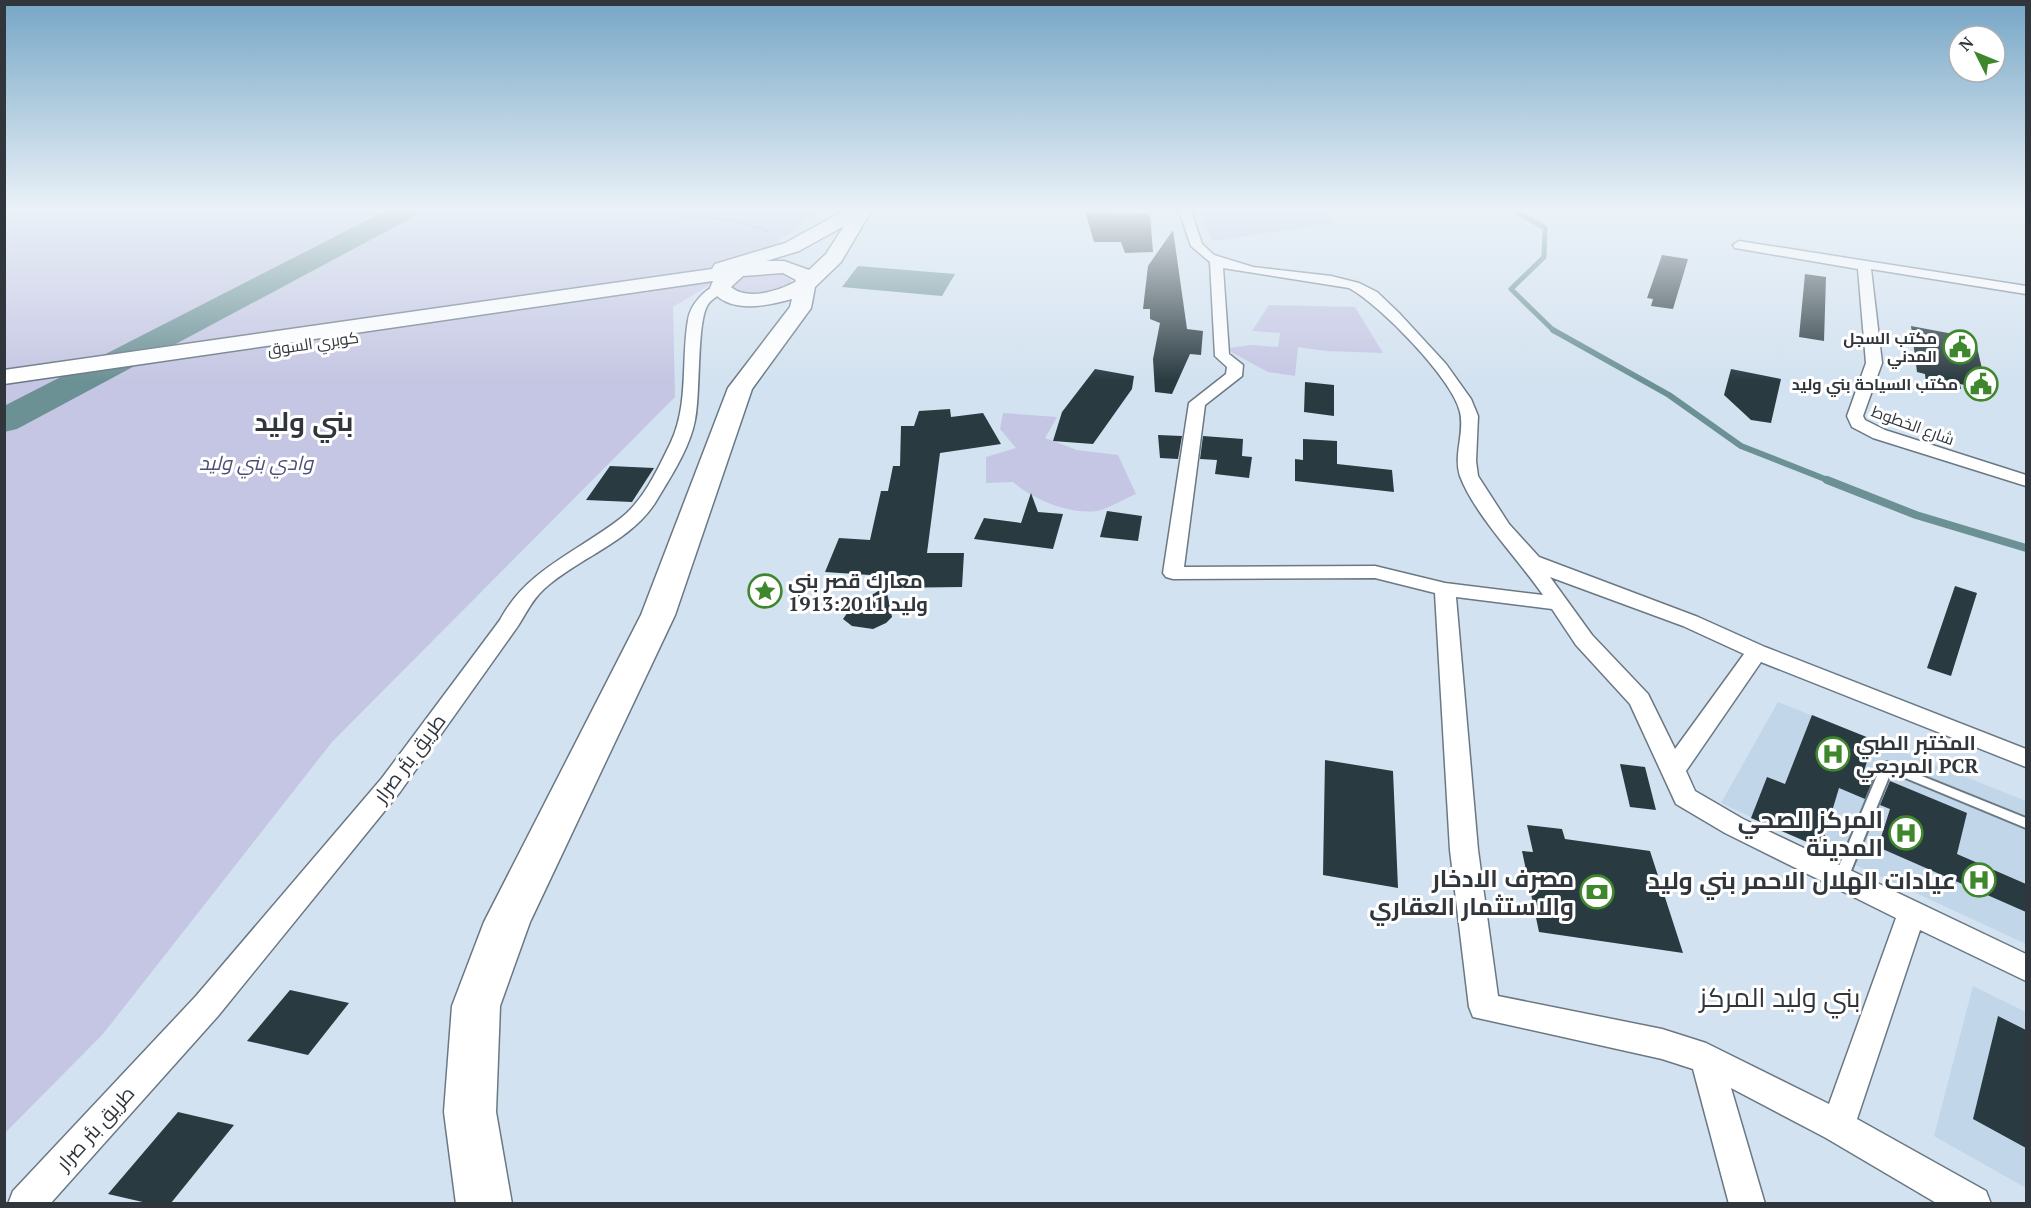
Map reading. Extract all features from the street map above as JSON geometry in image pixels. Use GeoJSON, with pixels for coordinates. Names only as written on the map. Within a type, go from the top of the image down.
{"type":"FeatureCollection","features":[{"type":"Feature","properties":{"kind":"highway"},"geometry":{"type":"LineString","coordinates":[[620,293],[725,267]]}},
{"type":"Feature","properties":{"kind":"highway"},"geometry":{"type":"LineString","coordinates":[[663,282],[768,267]]}},
{"type":"Feature","properties":{"kind":"highway"},"geometry":{"type":"LineString","coordinates":[[484,1203],[470,1112],[476,1006],[507,922],[658,615],[740,388],[804,301],[807,278],[795,270],[774,267]]}},
{"type":"Feature","properties":{"kind":"highway"},"geometry":{"type":"LineString","coordinates":[[758,299],[786,295],[806,285],[825,267]]}},
{"type":"Feature","properties":{"kind":"highway"},"geometry":{"type":"LineString","coordinates":[[719,292],[725,278],[745,270]]}},
{"type":"Feature","properties":{"kind":"highway"},"geometry":{"type":"LineString","coordinates":[[620,293],[719,292],[758,299],[779,310],[789,324]]}},
{"type":"Feature","properties":{"kind":"highway","name":"كوبري السوق"},"geometry":{"type":"LineString","coordinates":[[4,377],[620,293]]}},
{"type":"Feature","properties":{"kind":"highway","name":"كوبري السوق"},"geometry":{"type":"LineString","coordinates":[[4,388],[620,293]]}},
{"type":"Feature","properties":{"kind":"street"},"geometry":{"type":"LineString","coordinates":[[1216,267],[1222,356],[1234,365],[1234,376],[1197,404],[1173,573],[1376,572],[1445,590],[1560,604]]}},
{"type":"Feature","properties":{"kind":"street"},"geometry":{"type":"LineString","coordinates":[[1240,267],[1326,279],[1352,285],[1371,294],[1399,320],[1446,375],[1468,408],[1467,471],[1491,513],[1528,558],[1584,640],[1640,700],[1685,797],[1734,826],[2026,968]]}},
{"type":"Feature","properties":{"kind":"street","name":"شارع الخطوط"},"geometry":{"type":"LineString","coordinates":[[1861,267],[1865,271],[1874,363],[1855,416],[1858,423],[1888,437],[2026,481]]}},
{"type":"Feature","properties":{"kind":"street"},"geometry":{"type":"LineString","coordinates":[[1884,267],[2026,290]]}},
{"type":"Feature","properties":{"kind":"street","name":"طريق بئر صرار"},"geometry":{"type":"LineString","coordinates":[[26,1203],[207,1006],[391,785],[510,621],[520,601],[538,583],[628,521],[648,500],[680,441],[687,421],[693,377],[695,318],[719,292]]}},
{"type":"Feature","properties":{"kind":"street"},"geometry":{"type":"LineString","coordinates":[[1528,558],[1610,592],[1718,631],[1757,652],[2026,758]]}},
{"type":"Feature","properties":{"kind":"street"},"geometry":{"type":"LineString","coordinates":[[1445,590],[1464,850],[1484,1006],[1662,1044],[1706,1058],[1838,1126],[1973,1203]]}},
{"type":"Feature","properties":{"kind":"street"},"geometry":{"type":"LineString","coordinates":[[1672,772],[1757,652]]}},
{"type":"Feature","properties":{"kind":"street"},"geometry":{"type":"LineString","coordinates":[[1838,1126],[1912,912]]}},
{"type":"Feature","properties":{"kind":"street"},"geometry":{"type":"LineString","coordinates":[[1706,1058],[1747,1203]]}},
{"type":"Feature","properties":{"kind":"lane"},"geometry":{"type":"LineString","coordinates":[[1840,878],[1887,766],[2026,823]]}},
{"type":"Feature","properties":{"kind":"shaded area"},"geometry":{"type":"Polygon","coordinates":[[[857,267],[955,274],[942,296],[842,287],[857,267]]]}},
{"type":"Feature","properties":{"kind":"shaded area","name":"المركز الصحي المدينة"},"geometry":{"type":"Polygon","coordinates":[[[1778,702],[2026,801],[2026,944],[1721,803],[1778,702]]]}},
{"type":"Feature","properties":{"kind":"shaded area"},"geometry":{"type":"Polygon","coordinates":[[[1973,986],[2026,1012],[2026,1188],[1934,1136],[1973,986]]]}},
{"type":"Feature","properties":{"kind":"green space","name":"وادي بني وليد"},"geometry":{"type":"Polygon","coordinates":[[[5,267],[739,267],[673,307],[675,397],[332,742],[103,1034],[5,1133],[5,267]]]}},
{"type":"Feature","properties":{"kind":"green space"},"geometry":{"type":"Polygon","coordinates":[[[778,273],[791,277],[791,285],[770,293],[753,294],[739,291],[732,284],[748,276],[778,273]]]}},
{"type":"Feature","properties":{"kind":"green space"},"geometry":{"type":"Polygon","coordinates":[[[1269,305],[1355,307],[1383,353],[1326,351],[1298,347],[1295,376],[1268,372],[1231,352],[1230,348],[1250,345],[1278,347],[1280,333],[1252,331],[1269,305]]]}},
{"type":"Feature","properties":{"kind":"green space"},"geometry":{"type":"Polygon","coordinates":[[[1003,413],[1057,417],[1045,438],[1077,450],[1118,455],[1136,494],[1102,510],[1086,512],[1075,511],[1041,500],[1013,482],[986,483],[986,457],[1016,448],[1000,429],[1003,413]]]}},
{"type":"Feature","properties":{"kind":"building"},"geometry":{"type":"Polygon","coordinates":[[[1148,267],[1178,267],[1187,329],[1203,331],[1201,355],[1190,354],[1172,394],[1155,392],[1153,359],[1160,323],[1150,319],[1150,309],[1143,309],[1148,267]]]}},
{"type":"Feature","properties":{"kind":"building"},"geometry":{"type":"Polygon","coordinates":[[[1658,267],[1685,267],[1673,309],[1651,306],[1653,299],[1647,298],[1658,267]]]}},
{"type":"Feature","properties":{"kind":"building"},"geometry":{"type":"Polygon","coordinates":[[[1805,274],[1826,277],[1824,341],[1799,337],[1805,274]]]}},
{"type":"Feature","properties":{"kind":"building"},"geometry":{"type":"Polygon","coordinates":[[[1911,326],[1964,336],[1965,341],[1976,343],[1987,390],[1960,384],[1961,389],[1926,382],[1925,374],[1917,372],[1911,326]]]}},
{"type":"Feature","properties":{"kind":"building"},"geometry":{"type":"Polygon","coordinates":[[[1095,369],[1134,376],[1132,389],[1093,444],[1053,441],[1062,412],[1095,369]]]}},
{"type":"Feature","properties":{"kind":"building"},"geometry":{"type":"Polygon","coordinates":[[[1731,369],[1781,379],[1771,423],[1751,420],[1724,395],[1731,369]]]}},
{"type":"Feature","properties":{"kind":"building"},"geometry":{"type":"Polygon","coordinates":[[[1305,382],[1334,385],[1334,416],[1304,412],[1305,382]]]}},
{"type":"Feature","properties":{"kind":"building"},"geometry":{"type":"Polygon","coordinates":[[[950,409],[951,417],[983,413],[1001,444],[940,453],[927,553],[964,553],[962,587],[886,588],[892,617],[886,623],[873,629],[852,626],[843,619],[850,609],[900,577],[825,572],[839,538],[870,540],[881,491],[888,491],[893,466],[900,466],[901,426],[914,426],[919,411],[950,409]]]}},
{"type":"Feature","properties":{"kind":"building"},"geometry":{"type":"Polygon","coordinates":[[[1158,435],[1182,436],[1178,459],[1160,458],[1158,435]]]}},
{"type":"Feature","properties":{"kind":"building"},"geometry":{"type":"Polygon","coordinates":[[[1203,436],[1243,439],[1242,456],[1252,457],[1249,478],[1215,474],[1217,460],[1200,459],[1203,436]]]}},
{"type":"Feature","properties":{"kind":"building"},"geometry":{"type":"Polygon","coordinates":[[[1303,439],[1337,441],[1337,464],[1392,470],[1394,492],[1295,481],[1295,459],[1303,460],[1303,439]]]}},
{"type":"Feature","properties":{"kind":"building"},"geometry":{"type":"Polygon","coordinates":[[[610,466],[654,468],[632,502],[586,500],[610,466]]]}},
{"type":"Feature","properties":{"kind":"building"},"geometry":{"type":"Polygon","coordinates":[[[1031,493],[1038,512],[1063,514],[1053,549],[974,539],[984,518],[1021,523],[1031,493]]]}},
{"type":"Feature","properties":{"kind":"building"},"geometry":{"type":"Polygon","coordinates":[[[1107,511],[1142,516],[1138,541],[1100,537],[1107,511]]]}},
{"type":"Feature","properties":{"kind":"building"},"geometry":{"type":"Polygon","coordinates":[[[1955,586],[1977,593],[1951,676],[1927,668],[1955,586]]]}},
{"type":"Feature","properties":{"kind":"building"},"geometry":{"type":"Polygon","coordinates":[[[1812,715],[1874,740],[1864,771],[1875,775],[1865,799],[1839,788],[1821,848],[1751,818],[1767,777],[1785,784],[1812,715]]]}},
{"type":"Feature","properties":{"kind":"building"},"geometry":{"type":"Polygon","coordinates":[[[1325,760],[1393,771],[1398,888],[1323,875],[1325,760]]]}},
{"type":"Feature","properties":{"kind":"building"},"geometry":{"type":"Polygon","coordinates":[[[1620,764],[1645,767],[1656,810],[1630,807],[1620,764]]]}},
{"type":"Feature","properties":{"kind":"building"},"geometry":{"type":"Polygon","coordinates":[[[1890,781],[1967,813],[1957,854],[2026,884],[2026,912],[1878,847],[1890,809],[1880,805],[1890,781]]]}},
{"type":"Feature","properties":{"kind":"building","name":"مصرف الادخار والاستثمار العقاري"},"geometry":{"type":"Polygon","coordinates":[[[1527,825],[1562,829],[1565,839],[1650,851],[1683,953],[1539,932],[1522,851],[1533,852],[1527,825]]]}},
{"type":"Feature","properties":{"kind":"building"},"geometry":{"type":"Polygon","coordinates":[[[290,990],[349,1003],[308,1055],[247,1041],[290,990]]]}},
{"type":"Feature","properties":{"kind":"building"},"geometry":{"type":"Polygon","coordinates":[[[1998,1016],[2026,1030],[2026,1148],[1973,1119],[1998,1016]]]}},
{"type":"Feature","properties":{"kind":"building"},"geometry":{"type":"Polygon","coordinates":[[[178,1112],[234,1125],[171,1203],[147,1203],[108,1194],[178,1112]]]}},
{"type":"Feature","properties":{"kind":"waterway","name":"وادي بني وليد"},"geometry":{"type":"LineString","coordinates":[[4,421],[298,267]]}},
{"type":"Feature","properties":{"kind":"waterway"},"geometry":{"type":"LineString","coordinates":[[1533,267],[1511,289],[1554,331]]}},
{"type":"Feature","properties":{"kind":"waterway"},"geometry":{"type":"LineString","coordinates":[[1553,330],[1669,395],[1741,446],[1830,481]]}},
{"type":"Feature","properties":{"kind":"waterway"},"geometry":{"type":"LineString","coordinates":[[1827,480],[1916,515],[2026,548]]}},
{"type":"Feature","properties":{"kind":"place","name":"مكتب السجل المدني"},"geometry":{"type":"Point","coordinates":[1960,347]}},
{"type":"Feature","properties":{"kind":"place","name":"مكتب السياحة بني وليد"},"geometry":{"type":"Point","coordinates":[1981,384]}},
{"type":"Feature","properties":{"kind":"place","name":"معارك قصر بني وليد 1913:2011"},"geometry":{"type":"Point","coordinates":[765,591]}},
{"type":"Feature","properties":{"kind":"place","name":"المختبر الطبي المرجعي PCR"},"geometry":{"type":"Point","coordinates":[1833,754]}},
{"type":"Feature","properties":{"kind":"place","name":"المركز الصحي المدينة"},"geometry":{"type":"Point","coordinates":[1906,833]}},
{"type":"Feature","properties":{"kind":"place","name":"عيادات الهلال الاحمر بني وليد"},"geometry":{"type":"Point","coordinates":[1979,880]}},
{"type":"Feature","properties":{"kind":"place","name":"مصرف الادخار والاستثمار العقاري"},"geometry":{"type":"Point","coordinates":[1597,892]}},
{"type":"Feature","properties":{"kind":"district","name":"بني وليد"},"geometry":{"type":"Point","coordinates":[304,421]}},
{"type":"Feature","properties":{"kind":"district","name":"بني وليد المركز"},"geometry":{"type":"Point","coordinates":[1780,997]}}]}
